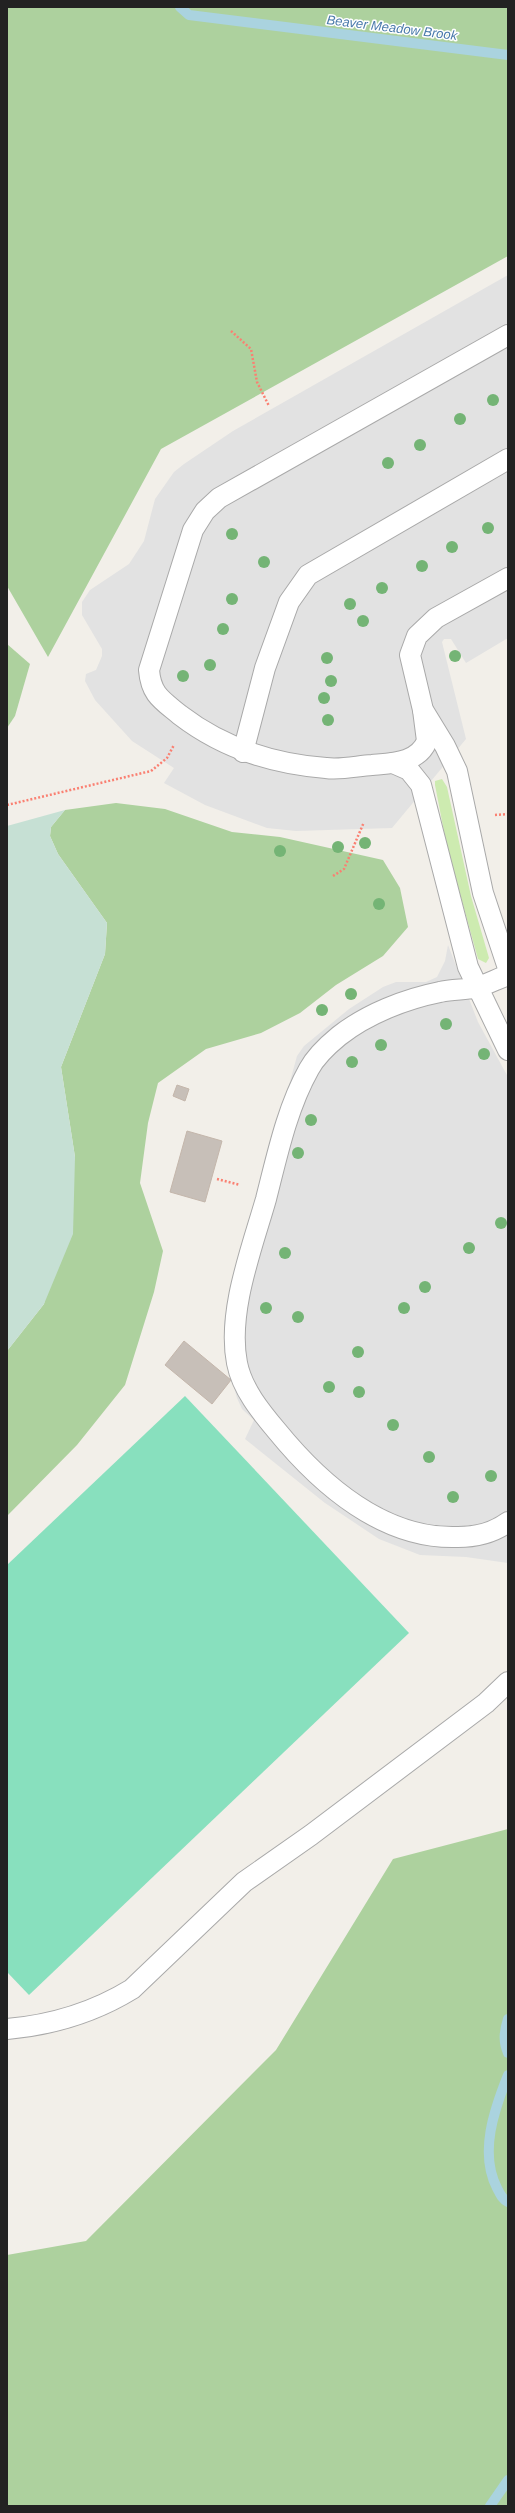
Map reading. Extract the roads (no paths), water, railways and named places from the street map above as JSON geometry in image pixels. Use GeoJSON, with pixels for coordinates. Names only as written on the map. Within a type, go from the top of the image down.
{"type":"FeatureCollection","features":[{"type":"Feature","properties":{"kind":"lane"},"geometry":{"type":"LineString","coordinates":[[508,334],[219,498],[204,511],[193,530],[149,670],[150,682],[155,694],[200,730],[243,752],[273,760],[327,769],[393,763],[412,758],[424,747],[427,734],[410,655],[416,636],[436,618],[508,578]]}},
{"type":"Feature","properties":{"kind":"lane"},"geometry":{"type":"LineString","coordinates":[[243,752],[265,668],[289,602],[308,574],[508,459]]}},
{"type":"Feature","properties":{"kind":"lane"},"geometry":{"type":"LineString","coordinates":[[422,710],[445,746],[457,771],[483,893],[508,968]]}},
{"type":"Feature","properties":{"kind":"lane"},"geometry":{"type":"LineString","coordinates":[[393,763],[409,770],[421,785],[454,920],[476,988],[508,1050]]}},
{"type":"Feature","properties":{"kind":"lane"},"geometry":{"type":"LineString","coordinates":[[508,975],[476,988],[425,996],[382,1011],[342,1034],[329,1045],[310,1066],[294,1101],[271,1179],[240,1295],[235,1344],[243,1382],[270,1422],[289,1446],[326,1482],[358,1507],[402,1529],[439,1537],[479,1535],[508,1522]]}},
{"type":"Feature","properties":{"kind":"lane"},"geometry":{"type":"LineString","coordinates":[[7,2029],[42,2026],[77,2016],[113,2001],[132,1989],[244,1882],[311,1835],[486,1703],[508,1682]]}},
{"type":"Feature","properties":{"kind":"waterway","name":"Beaver Meadow Brook"},"geometry":{"type":"LineString","coordinates":[[180,7],[189,15],[508,55]]}},
{"type":"Feature","properties":{"kind":"waterway","name":"Beaver Meadow Brook"},"geometry":{"type":"LineString","coordinates":[[508,2019],[505,2036],[505,2044],[508,2053]]}},
{"type":"Feature","properties":{"kind":"waterway","name":"Beaver Meadow Brook"},"geometry":{"type":"LineString","coordinates":[[508,2075],[498,2102],[490,2132],[489,2146],[489,2160],[492,2175],[500,2194],[508,2202]]}},
{"type":"Feature","properties":{"kind":"waterway","name":"Beaver Meadow Brook"},"geometry":{"type":"LineString","coordinates":[[490,2506],[508,2480]]}}]}
